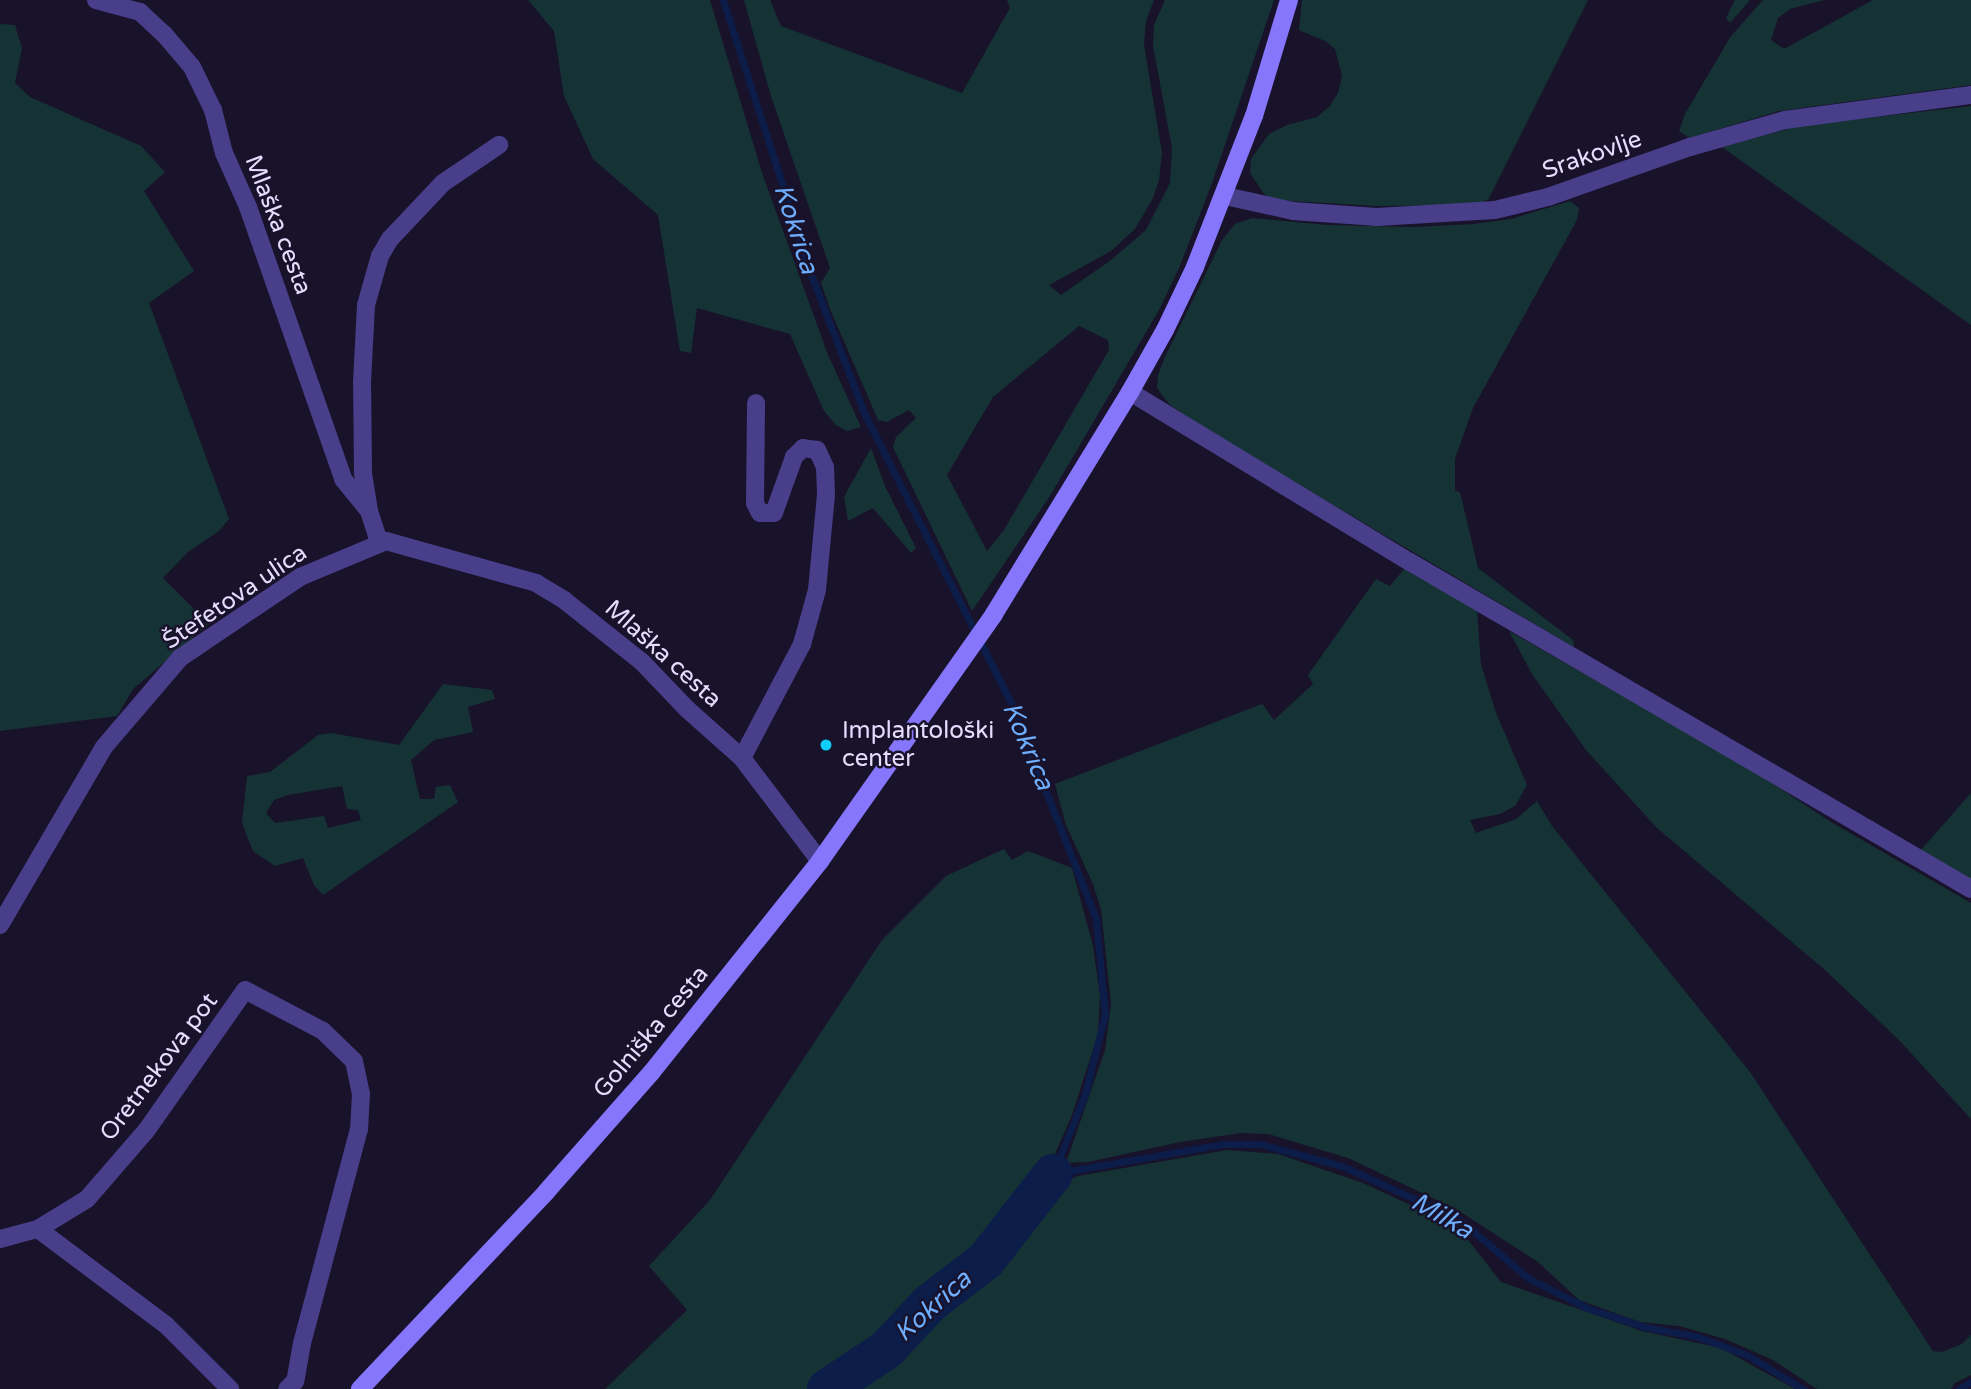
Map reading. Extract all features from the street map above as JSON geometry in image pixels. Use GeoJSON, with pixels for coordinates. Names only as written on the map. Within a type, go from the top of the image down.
{"type":"FeatureCollection","features":[{"type":"Feature","properties":{"kind":"main road","name":"Golniška cesta"},"geometry":{"type":"LineString","coordinates":[[360,1389],[547,1192],[651,1073],[820,861],[994,614],[1165,330],[1225,196],[1254,116],[1289,0]]}},
{"type":"Feature","properties":{"kind":"street","name":"Mlaška cesta"},"geometry":{"type":"LineString","coordinates":[[96,0],[141,6],[192,68],[213,110],[224,153],[248,207],[343,479],[369,511]]}},
{"type":"Feature","properties":{"kind":"street","name":"Srakovlje"},"geometry":{"type":"LineString","coordinates":[[1225,196],[1293,211],[1377,217],[1495,210],[1548,197],[1690,147],[1785,120],[1971,95]]}},
{"type":"Feature","properties":{"kind":"street","name":"Mlaška cesta"},"geometry":{"type":"LineString","coordinates":[[499,145],[443,183],[390,239],[380,256],[366,305],[362,382],[363,472],[369,511],[379,542],[409,546],[536,583],[564,600],[642,662],[687,709],[742,758],[820,861]]}},
{"type":"Feature","properties":{"kind":"street"},"geometry":{"type":"LineString","coordinates":[[1130,391],[1410,562],[1971,889]]}},
{"type":"Feature","properties":{"kind":"street"},"geometry":{"type":"LineString","coordinates":[[742,758],[802,644],[817,590],[826,495],[825,467],[817,450],[803,448],[794,457],[774,513],[760,513],[755,503],[756,403]]}},
{"type":"Feature","properties":{"kind":"street","name":"Štefetova ulica"},"geometry":{"type":"LineString","coordinates":[[0,925],[104,747],[180,658],[300,577],[379,542]]}},
{"type":"Feature","properties":{"kind":"street","name":"Oretnekova pot"},"geometry":{"type":"LineString","coordinates":[[0,1239],[38,1229],[88,1199],[146,1130],[245,990],[323,1031],[354,1061],[361,1093],[359,1129],[302,1343],[295,1381],[288,1389]]}},
{"type":"Feature","properties":{"kind":"street"},"geometry":{"type":"LineString","coordinates":[[38,1229],[166,1325],[230,1389]]}},
{"type":"Feature","properties":{"kind":"green space"},"geometry":{"type":"Polygon","coordinates":[[[528,0],[710,0],[762,173],[828,355],[861,427],[847,431],[836,425],[824,411],[790,334],[697,308],[691,353],[680,351],[658,215],[593,159],[564,96],[554,31],[528,0]]]}},
{"type":"Feature","properties":{"kind":"green space"},"geometry":{"type":"Polygon","coordinates":[[[744,0],[770,0],[781,26],[962,93],[1010,8],[1007,0],[1154,0],[1146,21],[1144,45],[1162,153],[1159,180],[1153,198],[1135,229],[1111,251],[1049,285],[1061,295],[1111,260],[1146,230],[1170,183],[1172,148],[1153,46],[1154,25],[1165,0],[1274,0],[1212,183],[1180,266],[1159,310],[1050,496],[972,611],[893,447],[896,437],[916,418],[909,410],[887,422],[878,420],[830,309],[821,283],[830,268],[771,96],[744,0]],[[1079,326],[993,397],[947,475],[987,551],[1004,530],[1109,350],[1108,340],[1079,326]]]}},
{"type":"Feature","properties":{"kind":"green space"},"geometry":{"type":"Polygon","coordinates":[[[1302,0],[1588,0],[1488,200],[1470,205],[1376,206],[1274,200],[1264,194],[1250,173],[1251,159],[1269,134],[1287,125],[1317,117],[1330,106],[1338,93],[1342,76],[1335,49],[1325,41],[1299,30],[1302,0]]]}},
{"type":"Feature","properties":{"kind":"green space"},"geometry":{"type":"Polygon","coordinates":[[[1735,0],[1750,0],[1730,23],[1726,18],[1735,0]]]}},
{"type":"Feature","properties":{"kind":"green space"},"geometry":{"type":"Polygon","coordinates":[[[1763,0],[1824,0],[1790,9],[1778,18],[1771,40],[1784,49],[1873,0],[1971,0],[1971,85],[1779,111],[1689,138],[1679,131],[1685,114],[1731,36],[1763,0]]]}},
{"type":"Feature","properties":{"kind":"green space"},"geometry":{"type":"Polygon","coordinates":[[[0,24],[15,25],[22,48],[15,83],[30,97],[141,146],[165,172],[144,191],[194,271],[149,303],[229,519],[219,531],[188,552],[163,578],[209,624],[133,689],[117,716],[0,731],[0,24]]]}},
{"type":"Feature","properties":{"kind":"green space"},"geometry":{"type":"Polygon","coordinates":[[[1971,106],[1971,325],[1722,147],[1798,126],[1971,106]]]}},
{"type":"Feature","properties":{"kind":"green space"},"geometry":{"type":"Polygon","coordinates":[[[1570,201],[1579,208],[1577,220],[1473,408],[1455,459],[1455,491],[1460,492],[1478,568],[1573,640],[1574,647],[1203,428],[1169,404],[1157,388],[1158,375],[1165,357],[1222,240],[1235,224],[1252,218],[1327,225],[1415,227],[1474,224],[1511,219],[1570,201]]]}},
{"type":"Feature","properties":{"kind":"green space"},"geometry":{"type":"Polygon","coordinates":[[[871,448],[885,486],[916,548],[911,553],[873,508],[848,521],[844,497],[871,448]]]}},
{"type":"Feature","properties":{"kind":"green space"},"geometry":{"type":"Polygon","coordinates":[[[1404,569],[1477,610],[1481,664],[1496,713],[1527,785],[1515,806],[1500,814],[1470,820],[1476,833],[1516,819],[1537,801],[1552,826],[1750,1072],[1933,1351],[1942,1352],[1962,1344],[1971,1335],[1971,1375],[1955,1383],[1951,1389],[1817,1389],[1773,1360],[1725,1339],[1679,1326],[1640,1322],[1579,1300],[1538,1262],[1456,1209],[1348,1158],[1268,1134],[1241,1133],[1180,1142],[1088,1162],[1066,1163],[1105,1050],[1111,1004],[1101,909],[1093,884],[1066,825],[1055,784],[1262,704],[1274,720],[1313,684],[1308,675],[1376,579],[1390,586],[1404,569]]]}},
{"type":"Feature","properties":{"kind":"green space"},"geometry":{"type":"Polygon","coordinates":[[[1509,631],[1752,770],[1831,822],[1971,903],[1971,1119],[1900,1041],[1825,970],[1657,828],[1586,750],[1532,674],[1509,631]]]}},
{"type":"Feature","properties":{"kind":"green space"},"geometry":{"type":"Polygon","coordinates":[[[443,684],[492,690],[495,699],[468,707],[473,732],[434,740],[411,760],[420,799],[434,799],[436,787],[450,785],[458,802],[323,895],[314,885],[303,858],[275,866],[253,851],[242,823],[247,776],[270,772],[318,735],[331,733],[399,745],[443,684]],[[342,786],[288,795],[274,800],[266,813],[275,823],[324,816],[328,828],[361,820],[358,810],[347,809],[342,786]]]}},
{"type":"Feature","properties":{"kind":"green space"},"geometry":{"type":"Polygon","coordinates":[[[1971,793],[1971,882],[1920,851],[1971,793]]]}},
{"type":"Feature","properties":{"kind":"green space"},"geometry":{"type":"Polygon","coordinates":[[[1004,849],[1012,860],[1028,851],[1072,868],[1093,946],[1100,996],[1098,1034],[1072,1115],[1051,1163],[1027,1203],[981,1257],[937,1293],[935,1303],[1001,1257],[1057,1184],[1078,1176],[1227,1150],[1278,1154],[1363,1183],[1458,1227],[1501,1282],[1642,1331],[1721,1348],[1795,1389],[605,1389],[687,1310],[649,1266],[710,1200],[882,940],[946,876],[1004,849]]]}},
{"type":"Feature","properties":{"kind":"waterway","name":"Kokrica"},"geometry":{"type":"LineString","coordinates":[[723,0],[812,277],[865,415],[1011,703],[1096,919],[1105,1014],[1085,1094],[1053,1174],[1224,1144],[1260,1144],[1342,1166],[1459,1219],[1528,1278],[1587,1308],[1645,1327],[1699,1337],[1747,1355],[1803,1389]]}},
{"type":"Feature","properties":{"kind":"waterway","name":"Kokrica"},"geometry":{"type":"LineString","coordinates":[[827,1389],[886,1350],[929,1304],[986,1260],[1053,1174]]}},
{"type":"Feature","properties":{"kind":"waterway","name":"Milka"},"geometry":{"type":"LineString","coordinates":[[1959,1389],[1971,1382]]}},
{"type":"Feature","properties":{"kind":"place","name":"Implantološki center"},"geometry":{"type":"Point","coordinates":[826,745]}}]}
